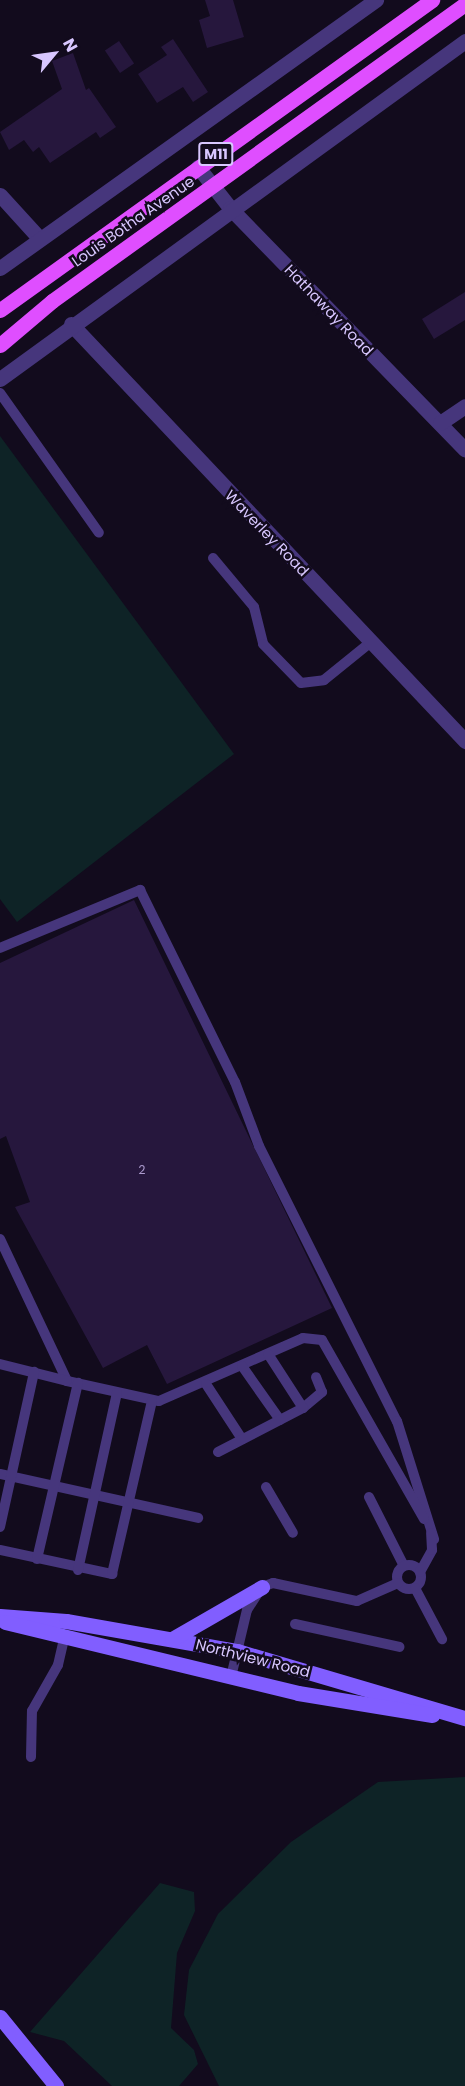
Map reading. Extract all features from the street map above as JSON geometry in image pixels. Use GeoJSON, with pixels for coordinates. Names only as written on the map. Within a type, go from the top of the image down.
{"type":"FeatureCollection","features":[{"type":"Feature","properties":{"kind":"main road","name":"Louis Botha Avenue"},"geometry":{"type":"LineString","coordinates":[[0,310],[432,0]]}},
{"type":"Feature","properties":{"kind":"main road","name":"Louis Botha Avenue"},"geometry":{"type":"LineString","coordinates":[[0,345],[52,301],[465,4]]}},
{"type":"Feature","properties":{"kind":"main road"},"geometry":{"type":"LineString","coordinates":[[172,1640],[262,1587]]}},
{"type":"Feature","properties":{"kind":"main road","name":"Northview Road"},"geometry":{"type":"LineString","coordinates":[[0,1616],[66,1621],[237,1651],[465,1718]]}},
{"type":"Feature","properties":{"kind":"main road","name":"Northview Road"},"geometry":{"type":"LineString","coordinates":[[0,1621],[64,1639],[398,1712],[465,1718]]}},
{"type":"Feature","properties":{"kind":"main road"},"geometry":{"type":"LineString","coordinates":[[0,2017],[56,2086]]}},
{"type":"Feature","properties":{"kind":"street"},"geometry":{"type":"LineString","coordinates":[[0,268],[375,0]]}},
{"type":"Feature","properties":{"kind":"street"},"geometry":{"type":"LineString","coordinates":[[0,379],[230,208],[465,40]]}},
{"type":"Feature","properties":{"kind":"street","name":"Hathaway Road"},"geometry":{"type":"LineString","coordinates":[[198,167],[230,208],[465,450]]}},
{"type":"Feature","properties":{"kind":"street"},"geometry":{"type":"LineString","coordinates":[[0,195],[40,239]]}},
{"type":"Feature","properties":{"kind":"street","name":"Waverley Road"},"geometry":{"type":"LineString","coordinates":[[71,324],[465,741]]}},
{"type":"Feature","properties":{"kind":"street"},"geometry":{"type":"LineString","coordinates":[[440,423],[465,406]]}},
{"type":"Feature","properties":{"kind":"lane"},"geometry":{"type":"LineString","coordinates":[[0,393],[99,533]]}},
{"type":"Feature","properties":{"kind":"lane"},"geometry":{"type":"LineString","coordinates":[[213,558],[254,607],[262,644],[301,683],[324,680],[371,642]]}},
{"type":"Feature","properties":{"kind":"lane"},"geometry":{"type":"LineString","coordinates":[[0,948],[140,890],[236,1082],[259,1146],[397,1421],[434,1539],[415,1588],[442,1639]]}},
{"type":"Feature","properties":{"kind":"lane"},"geometry":{"type":"LineString","coordinates":[[0,1239],[72,1382],[37,1559]]}},
{"type":"Feature","properties":{"kind":"lane"},"geometry":{"type":"LineString","coordinates":[[0,1364],[152,1401],[206,1384],[268,1354],[315,1336],[329,1346],[434,1539]]}},
{"type":"Feature","properties":{"kind":"lane"},"geometry":{"type":"LineString","coordinates":[[268,1354],[303,1408]]}},
{"type":"Feature","properties":{"kind":"lane"},"geometry":{"type":"LineString","coordinates":[[242,1366],[280,1420]]}},
{"type":"Feature","properties":{"kind":"lane"},"geometry":{"type":"LineString","coordinates":[[0,1527],[34,1372]]}},
{"type":"Feature","properties":{"kind":"lane"},"geometry":{"type":"LineString","coordinates":[[218,1452],[303,1408],[322,1392],[316,1377]]}},
{"type":"Feature","properties":{"kind":"lane"},"geometry":{"type":"LineString","coordinates":[[206,1384],[242,1438]]}},
{"type":"Feature","properties":{"kind":"lane"},"geometry":{"type":"LineString","coordinates":[[78,1570],[117,1393]]}},
{"type":"Feature","properties":{"kind":"lane"},"geometry":{"type":"LineString","coordinates":[[0,1550],[107,1576],[116,1567],[152,1401]]}},
{"type":"Feature","properties":{"kind":"lane"},"geometry":{"type":"LineString","coordinates":[[0,1474],[198,1518]]}},
{"type":"Feature","properties":{"kind":"lane"},"geometry":{"type":"LineString","coordinates":[[266,1487],[293,1533]]}},
{"type":"Feature","properties":{"kind":"lane"},"geometry":{"type":"LineString","coordinates":[[369,1497],[404,1566],[420,1572]]}},
{"type":"Feature","properties":{"kind":"lane"},"geometry":{"type":"LineString","coordinates":[[398,1583],[404,1566]]}},
{"type":"Feature","properties":{"kind":"lane"},"geometry":{"type":"LineString","coordinates":[[231,1677],[247,1610],[262,1587],[273,1583],[357,1601],[398,1583],[415,1588]]}},
{"type":"Feature","properties":{"kind":"lane"},"geometry":{"type":"LineString","coordinates":[[294,1624],[400,1647]]}},
{"type":"Feature","properties":{"kind":"lane"},"geometry":{"type":"LineString","coordinates":[[31,1757],[32,1711],[58,1665],[64,1639]]}},
{"type":"Feature","properties":{"kind":"green space"},"geometry":{"type":"Polygon","coordinates":[[[0,436],[234,754],[17,922],[0,899],[0,436]]]}},
{"type":"Feature","properties":{"kind":"green space"},"geometry":{"type":"Polygon","coordinates":[[[465,1777],[465,2086],[219,2086],[184,2015],[189,1970],[218,1914],[291,1842],[378,1782],[465,1777]]]}},
{"type":"Feature","properties":{"kind":"green space"},"geometry":{"type":"Polygon","coordinates":[[[160,1883],[194,1892],[195,1911],[177,1953],[171,2028],[194,2050],[198,2064],[179,2086],[112,2086],[64,2041],[30,2032],[160,1883]]]}},
{"type":"Feature","properties":{"kind":"building"},"geometry":{"type":"Polygon","coordinates":[[[205,0],[233,0],[244,37],[207,48],[199,20],[210,16],[205,0]]]}},
{"type":"Feature","properties":{"kind":"building"},"geometry":{"type":"Polygon","coordinates":[[[173,39],[208,92],[193,102],[183,87],[157,103],[138,74],[167,55],[161,47],[173,39]]]}},
{"type":"Feature","properties":{"kind":"building"},"geometry":{"type":"Polygon","coordinates":[[[119,41],[134,63],[120,73],[105,51],[119,41]]]}},
{"type":"Feature","properties":{"kind":"building"},"geometry":{"type":"Polygon","coordinates":[[[73,53],[86,90],[89,88],[116,127],[100,138],[96,132],[50,163],[39,147],[33,152],[24,140],[9,150],[0,132],[62,89],[52,61],[73,53]]]}},
{"type":"Feature","properties":{"kind":"building"},"geometry":{"type":"Polygon","coordinates":[[[465,292],[465,320],[434,339],[422,319],[465,292]]]}},
{"type":"Feature","properties":{"kind":"building"},"geometry":{"type":"Polygon","coordinates":[[[134,900],[332,1308],[167,1384],[147,1345],[103,1368],[15,1207],[30,1202],[6,1136],[0,1139],[0,963],[134,900]]]}}]}
